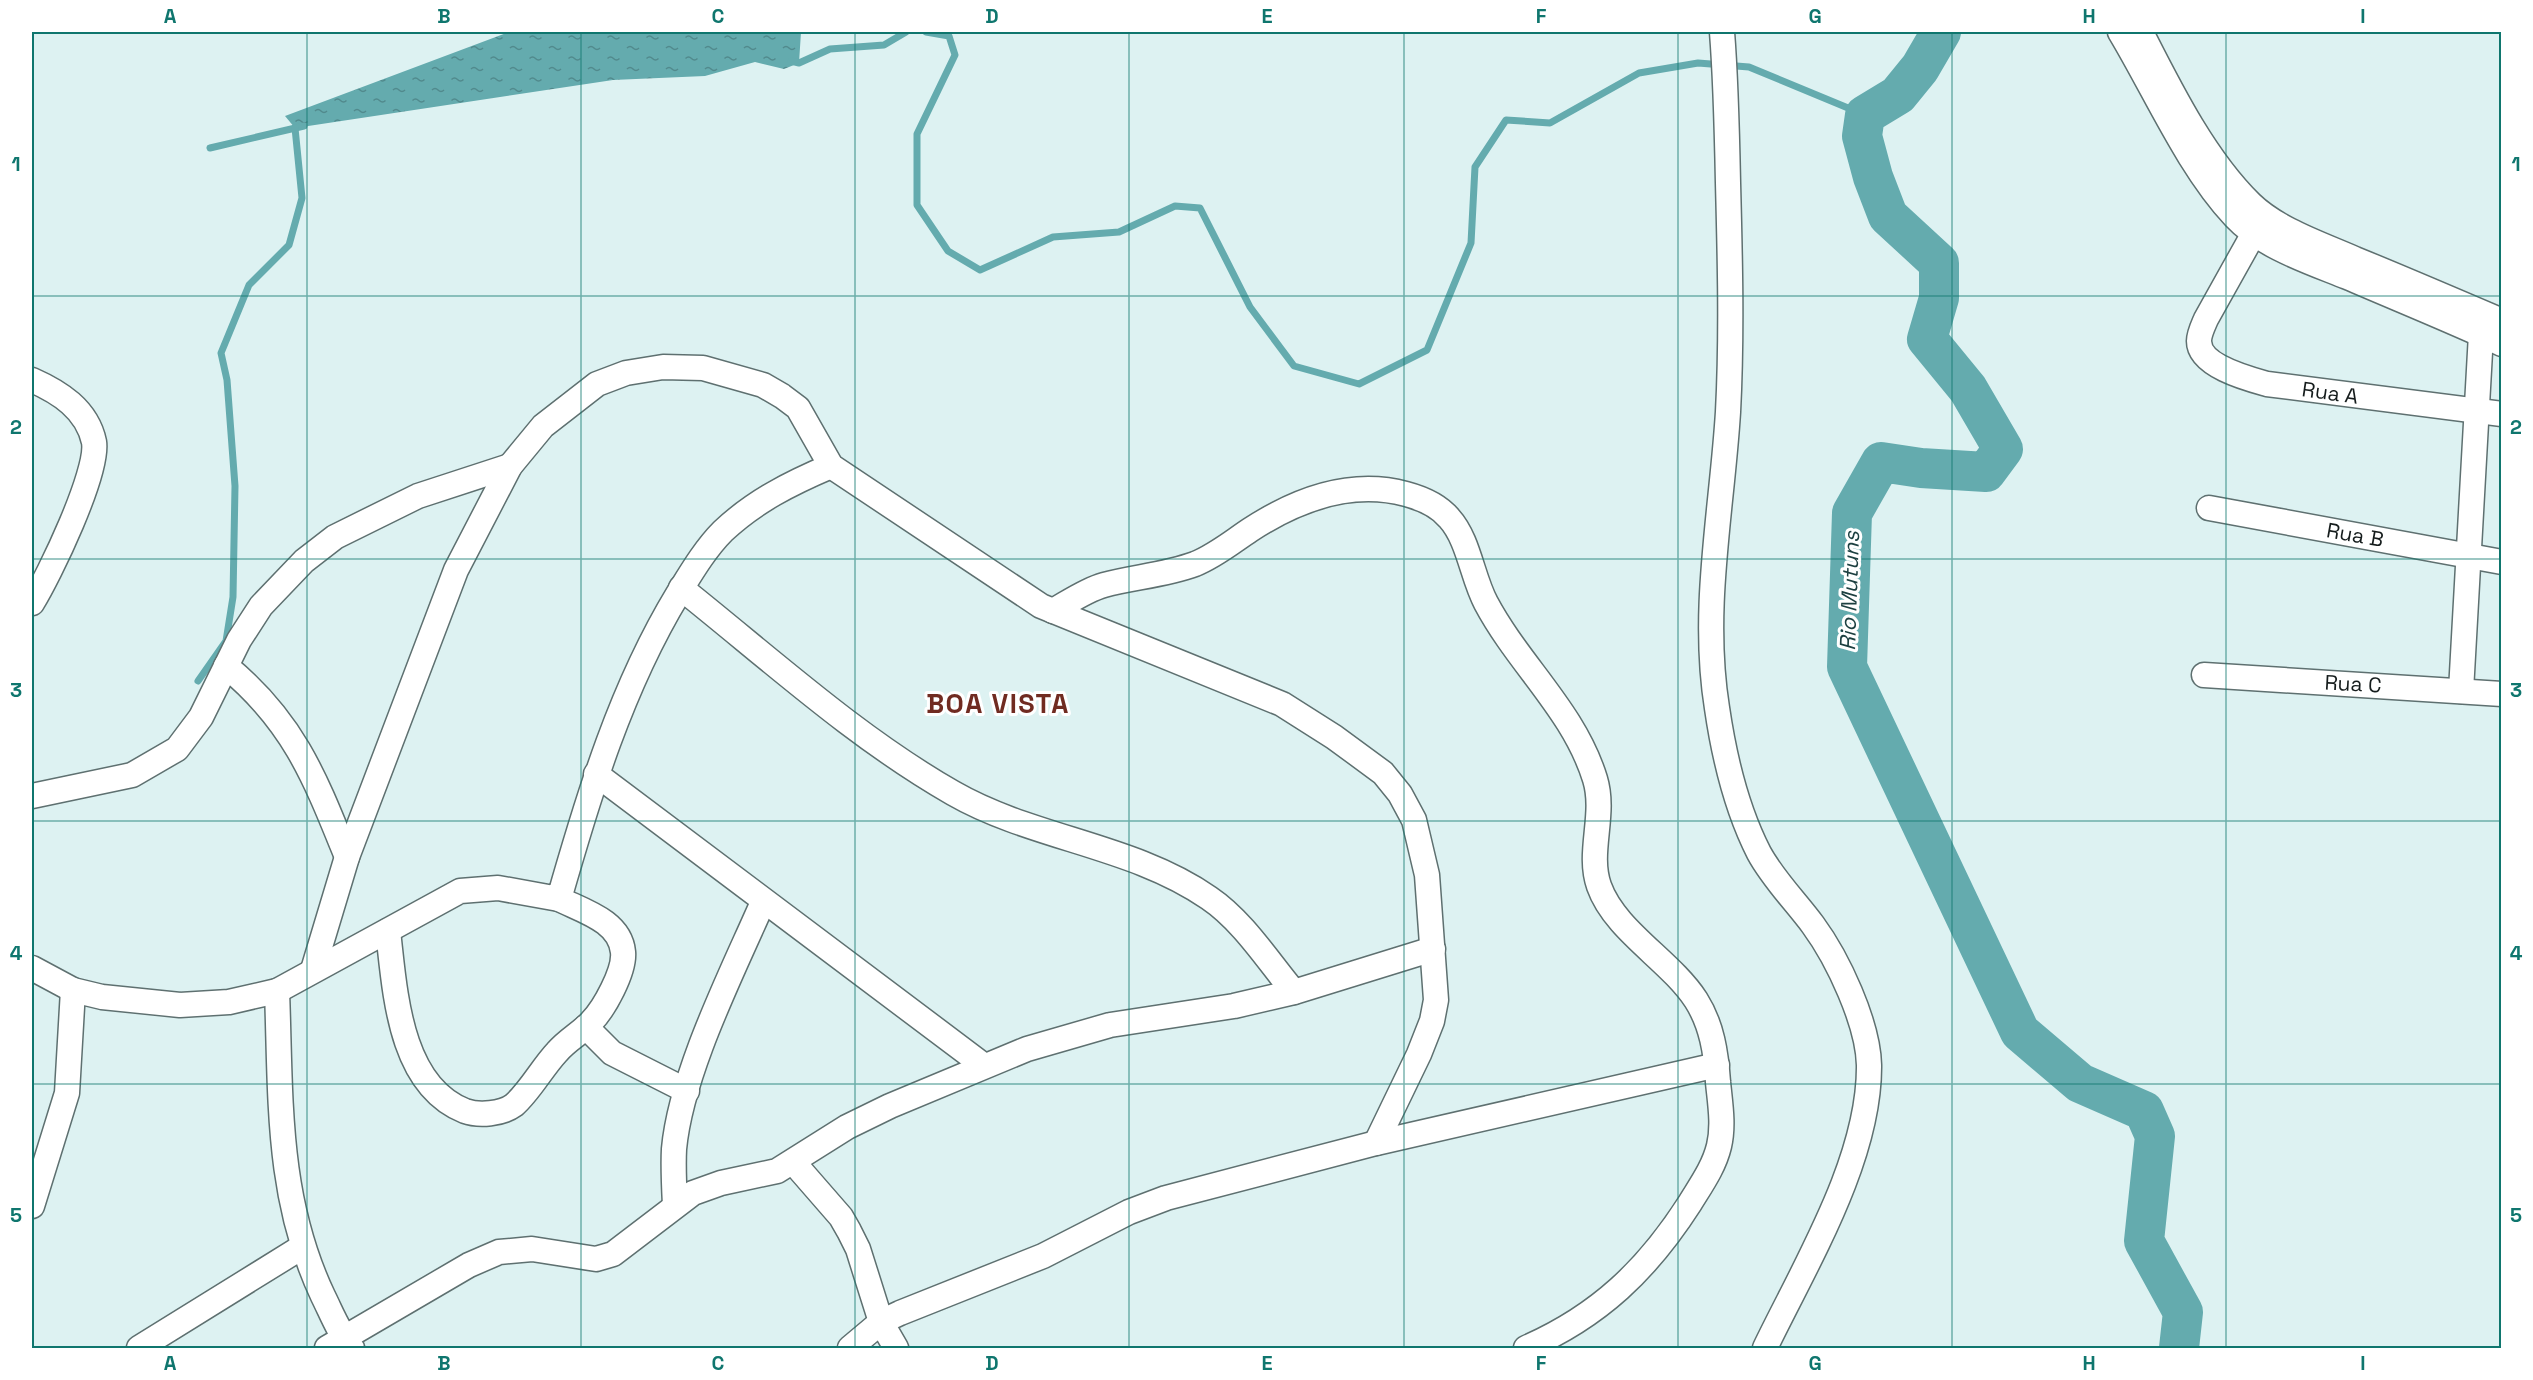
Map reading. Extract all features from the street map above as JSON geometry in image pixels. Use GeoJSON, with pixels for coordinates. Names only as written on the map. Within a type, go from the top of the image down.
{"type":"FeatureCollection","features":[{"type":"Feature","properties":{"kind":"street"},"geometry":{"type":"LineString","coordinates":[[2120,32],[2174,110],[2237,187],[2266,216],[2491,339],[2475,411],[2461,691]]}},
{"type":"Feature","properties":{"kind":"street"},"geometry":{"type":"LineString","coordinates":[[2141,32],[2174,110],[2220,200],[2236,218],[2254,232],[2300,258],[2502,321]]}},
{"type":"Feature","properties":{"kind":"street"},"geometry":{"type":"LineString","coordinates":[[1723,41],[1731,273],[1728,412],[1710,608],[1712,665],[1717,710],[1729,767],[1750,834],[1761,857],[1817,929],[1838,967],[1862,1026],[1869,1062],[1868,1090],[1857,1145],[1826,1222],[1765,1348]]}},
{"type":"Feature","properties":{"kind":"street","name":"Rua A"},"geometry":{"type":"LineString","coordinates":[[2254,232],[2206,319],[2199,344],[2203,353],[2215,364],[2237,376],[2267,384],[2502,414]]}},
{"type":"Feature","properties":{"kind":"street"},"geometry":{"type":"LineString","coordinates":[[313,970],[347,857],[456,570],[510,466],[543,426],[597,384],[626,374],[663,368],[703,368],[763,385],[798,408],[831,466],[1041,606],[1282,704],[1334,737],[1383,773],[1400,794],[1414,820],[1427,874],[1436,1000],[1432,1021],[1376,1143]]}},
{"type":"Feature","properties":{"kind":"street"},"geometry":{"type":"LineString","coordinates":[[32,380],[60,393],[71,402],[84,419],[94,445],[78,506],[32,603]]}},
{"type":"Feature","properties":{"kind":"street"},"geometry":{"type":"LineString","coordinates":[[32,796],[132,775],[177,749],[201,717],[226,666],[261,606],[281,582],[336,537],[418,496],[510,466]]}},
{"type":"Feature","properties":{"kind":"street"},"geometry":{"type":"LineString","coordinates":[[559,899],[596,774],[643,659],[681,588],[720,534],[739,516],[785,486],[831,466]]}},
{"type":"Feature","properties":{"kind":"street"},"geometry":{"type":"LineString","coordinates":[[1053,611],[1101,586],[1151,576],[1200,562],[1290,506],[1324,494],[1356,489],[1403,493],[1439,508],[1449,517],[1457,530],[1484,598],[1504,634],[1575,730],[1584,749],[1601,802],[1596,857],[1596,878],[1600,890],[1614,914],[1694,997],[1712,1034],[1717,1065],[1722,1130],[1719,1149],[1708,1174],[1680,1218],[1656,1252],[1589,1315],[1526,1348]]}},
{"type":"Feature","properties":{"kind":"street","name":"Rua B"},"geometry":{"type":"LineString","coordinates":[[2209,508],[2502,562]]}},
{"type":"Feature","properties":{"kind":"street"},"geometry":{"type":"LineString","coordinates":[[681,588],[908,766],[955,795],[1000,814],[1155,870],[1212,899],[1239,925],[1294,993]]}},
{"type":"Feature","properties":{"kind":"street"},"geometry":{"type":"LineString","coordinates":[[226,666],[254,689],[276,714],[298,747],[321,793],[347,857]]}},
{"type":"Feature","properties":{"kind":"street","name":"Rua C"},"geometry":{"type":"LineString","coordinates":[[2204,675],[2502,694]]}},
{"type":"Feature","properties":{"kind":"street"},"geometry":{"type":"LineString","coordinates":[[596,774],[688,842],[763,902],[983,1065]]}},
{"type":"Feature","properties":{"kind":"street"},"geometry":{"type":"LineString","coordinates":[[32,968],[73,990],[137,1002],[180,1005],[229,1002],[277,991],[460,891],[498,888],[559,899],[606,923],[614,931],[623,951],[615,983],[600,1012],[557,1052],[514,1104],[494,1112],[474,1114],[463,1110],[440,1095],[410,1052],[396,1000],[388,931]]}},
{"type":"Feature","properties":{"kind":"street"},"geometry":{"type":"LineString","coordinates":[[675,1205],[674,1148],[687,1091],[705,1039],[763,902]]}},
{"type":"Feature","properties":{"kind":"street"},"geometry":{"type":"LineString","coordinates":[[277,991],[280,1131],[292,1208],[302,1247],[340,1345],[469,1265],[499,1252],[532,1249],[596,1258],[613,1254],[693,1193],[712,1186],[777,1171],[794,1163],[847,1127],[983,1065],[1075,1033],[1110,1025],[1234,1006],[1294,993],[1432,949]]}},
{"type":"Feature","properties":{"kind":"street"},"geometry":{"type":"LineString","coordinates":[[32,1206],[67,1092],[73,990]]}},
{"type":"Feature","properties":{"kind":"street"},"geometry":{"type":"LineString","coordinates":[[586,1027],[612,1053],[687,1091]]}},
{"type":"Feature","properties":{"kind":"street"},"geometry":{"type":"LineString","coordinates":[[850,1348],[881,1322],[1043,1256],[1129,1212],[1166,1198],[1376,1143],[1717,1065]]}},
{"type":"Feature","properties":{"kind":"street"},"geometry":{"type":"LineString","coordinates":[[794,1163],[841,1217],[849,1231],[858,1250],[881,1322],[896,1348]]}},
{"type":"Feature","properties":{"kind":"street"},"geometry":{"type":"LineString","coordinates":[[139,1348],[302,1247]]}},
{"type":"Feature","properties":{"kind":"water"},"geometry":{"type":"Polygon","coordinates":[[[509,32],[801,32],[799,63],[784,69],[755,62],[705,76],[613,80],[295,128],[285,116],[509,32]]]}},
{"type":"Feature","properties":{"kind":"waterway"},"geometry":{"type":"LineString","coordinates":[[791,61],[799,63],[830,49],[884,45],[906,32]]}},
{"type":"Feature","properties":{"kind":"waterway"},"geometry":{"type":"LineString","coordinates":[[926,32],[949,36],[955,55],[917,134],[917,205],[948,251],[980,270],[1053,237],[1119,232],[1175,206],[1200,208],[1250,307],[1294,366],[1359,384],[1427,350],[1471,243],[1475,167],[1506,120],[1550,123],[1639,73],[1698,63],[1749,67],[1865,115]]}},
{"type":"Feature","properties":{"kind":"waterway","name":"Rio Mutuns"},"geometry":{"type":"LineString","coordinates":[[1941,32],[1920,68],[1898,95],[1865,115],[1862,136],[1873,177],[1888,216],[1939,263],[1939,298],[1927,339],[1968,389],[2003,449],[1986,472],[1921,468],[1881,462],[1852,513],[1847,667],[2020,1032],[2080,1083],[2144,1111],[2155,1136],[2144,1241],[2183,1312],[2179,1348]]}},
{"type":"Feature","properties":{"kind":"waterway"},"geometry":{"type":"LineString","coordinates":[[210,148],[304,126]]}},
{"type":"Feature","properties":{"kind":"waterway"},"geometry":{"type":"LineString","coordinates":[[198,681],[226,641],[233,597],[235,486],[227,380],[221,353],[249,285],[289,245],[302,198],[295,128]]}},
{"type":"Feature","properties":{"kind":"district","name":"BOA VISTA"},"geometry":{"type":"Point","coordinates":[998,704]}}]}
